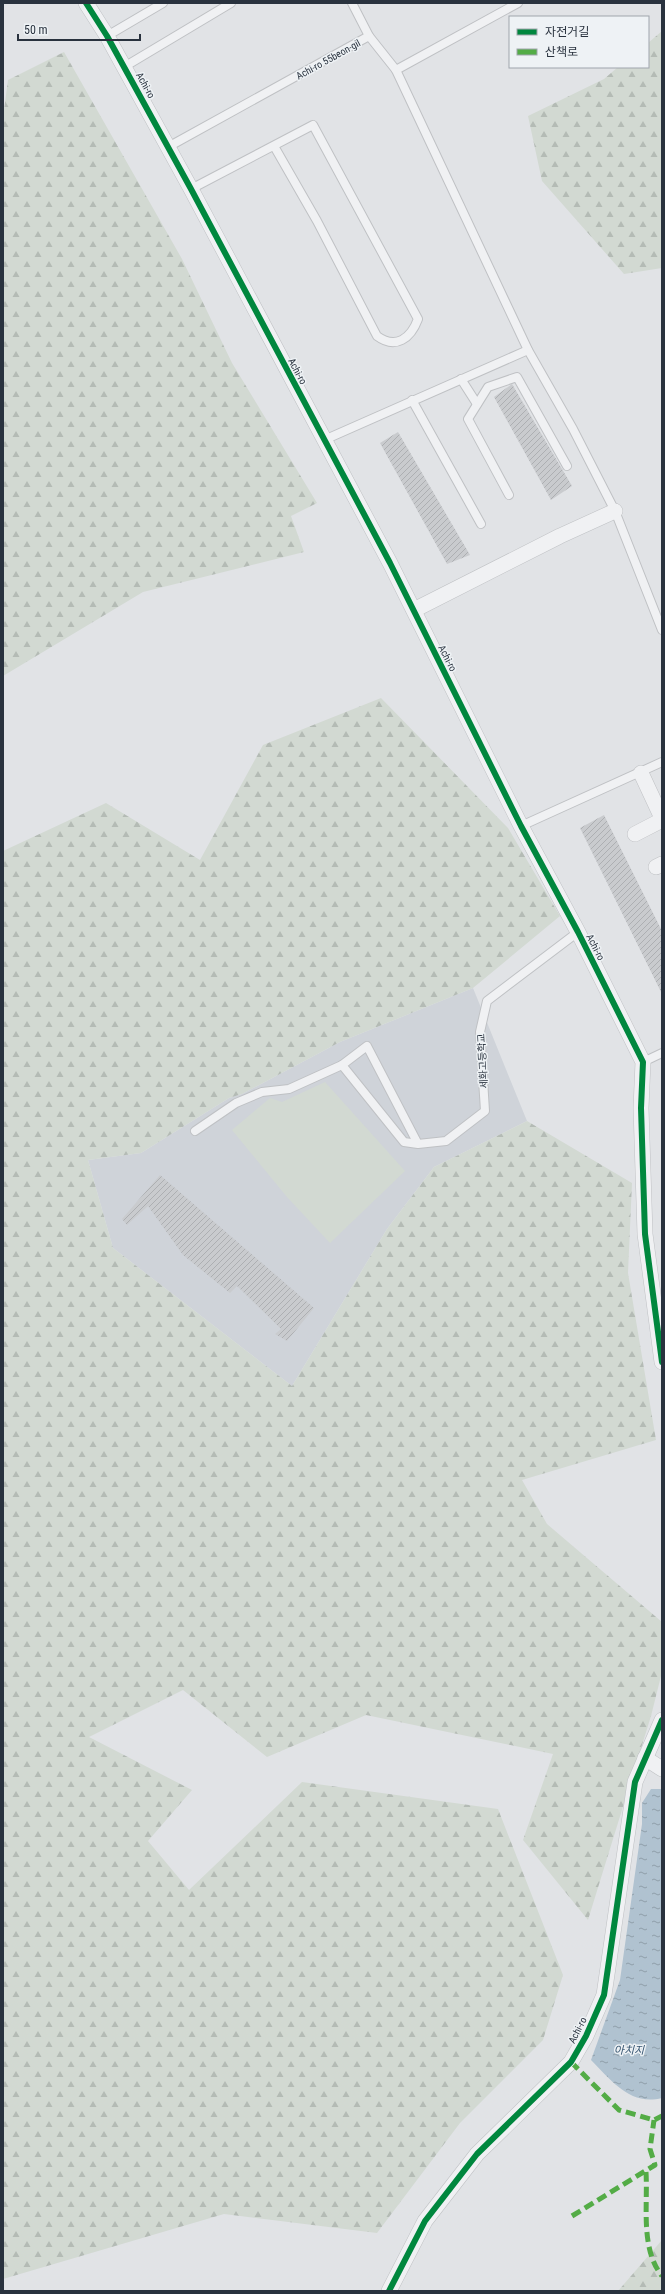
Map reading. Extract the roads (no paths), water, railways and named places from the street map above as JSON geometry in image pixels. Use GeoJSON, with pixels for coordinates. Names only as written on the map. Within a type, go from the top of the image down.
{"type":"FeatureCollection","features":[{"type":"Feature","properties":{"kind":"street","name":"Achi-ro"},"geometry":{"type":"LineString","coordinates":[[86,3],[107,36],[191,189],[414,610],[521,826],[578,932],[643,1062],[641,1108],[645,1234],[662,1362]]}},
{"type":"Feature","properties":{"kind":"street"},"geometry":{"type":"LineString","coordinates":[[414,610],[560,536],[615,511]]}},
{"type":"Feature","properties":{"kind":"street"},"geometry":{"type":"LineString","coordinates":[[635,834],[662,819],[641,773]]}},
{"type":"Feature","properties":{"kind":"street","name":"Achi-ro"},"geometry":{"type":"LineString","coordinates":[[389,2291],[425,2220],[477,2154],[571,2062],[586,2036],[604,1995],[635,1782],[662,1720]]}},
{"type":"Feature","properties":{"kind":"street"},"geometry":{"type":"LineString","coordinates":[[645,1758],[662,1769]]}},
{"type":"Feature","properties":{"kind":"lane"},"geometry":{"type":"LineString","coordinates":[[107,36],[163,3]]}},
{"type":"Feature","properties":{"kind":"lane"},"geometry":{"type":"LineString","coordinates":[[124,67],[231,3]]}},
{"type":"Feature","properties":{"kind":"lane"},"geometry":{"type":"LineString","coordinates":[[352,3],[369,36]]}},
{"type":"Feature","properties":{"kind":"lane"},"geometry":{"type":"LineString","coordinates":[[396,70],[518,3]]}},
{"type":"Feature","properties":{"kind":"lane","name":"Achi-ro 55beon-gil"},"geometry":{"type":"LineString","coordinates":[[168,147],[369,36],[396,70],[528,350],[573,429],[615,511],[662,630]]}},
{"type":"Feature","properties":{"kind":"lane"},"geometry":{"type":"LineString","coordinates":[[191,189],[313,125],[418,319],[414,330],[406,337],[394,343],[386,343],[377,336],[317,221],[274,146]]}},
{"type":"Feature","properties":{"kind":"lane"},"geometry":{"type":"LineString","coordinates":[[324,440],[528,350]]}},
{"type":"Feature","properties":{"kind":"lane"},"geometry":{"type":"LineString","coordinates":[[509,495],[468,419],[488,387],[517,377],[567,466]]}},
{"type":"Feature","properties":{"kind":"lane"},"geometry":{"type":"LineString","coordinates":[[460,379],[477,404]]}},
{"type":"Feature","properties":{"kind":"lane"},"geometry":{"type":"LineString","coordinates":[[412,400],[481,524]]}},
{"type":"Feature","properties":{"kind":"lane"},"geometry":{"type":"LineString","coordinates":[[521,826],[641,773],[662,762]]}},
{"type":"Feature","properties":{"kind":"lane","name":"세화고등학교"},"geometry":{"type":"LineString","coordinates":[[342,1065],[404,1142],[418,1144],[446,1141],[485,1111],[480,1032],[487,1001],[578,932]]}},
{"type":"Feature","properties":{"kind":"lane"},"geometry":{"type":"LineString","coordinates":[[195,1131],[236,1103],[262,1092],[289,1089],[342,1065],[367,1046],[418,1144]]}},
{"type":"Feature","properties":{"kind":"lane"},"geometry":{"type":"LineString","coordinates":[[643,1062],[662,1053]]}},
{"type":"Feature","properties":{"kind":"water","name":"아치지"},"geometry":{"type":"Polygon","coordinates":[[[651,1789],[662,1789],[662,2098],[651,2100],[631,2095],[622,2090],[591,2060],[620,1980],[642,1824],[642,1803],[651,1789]]]}}]}
